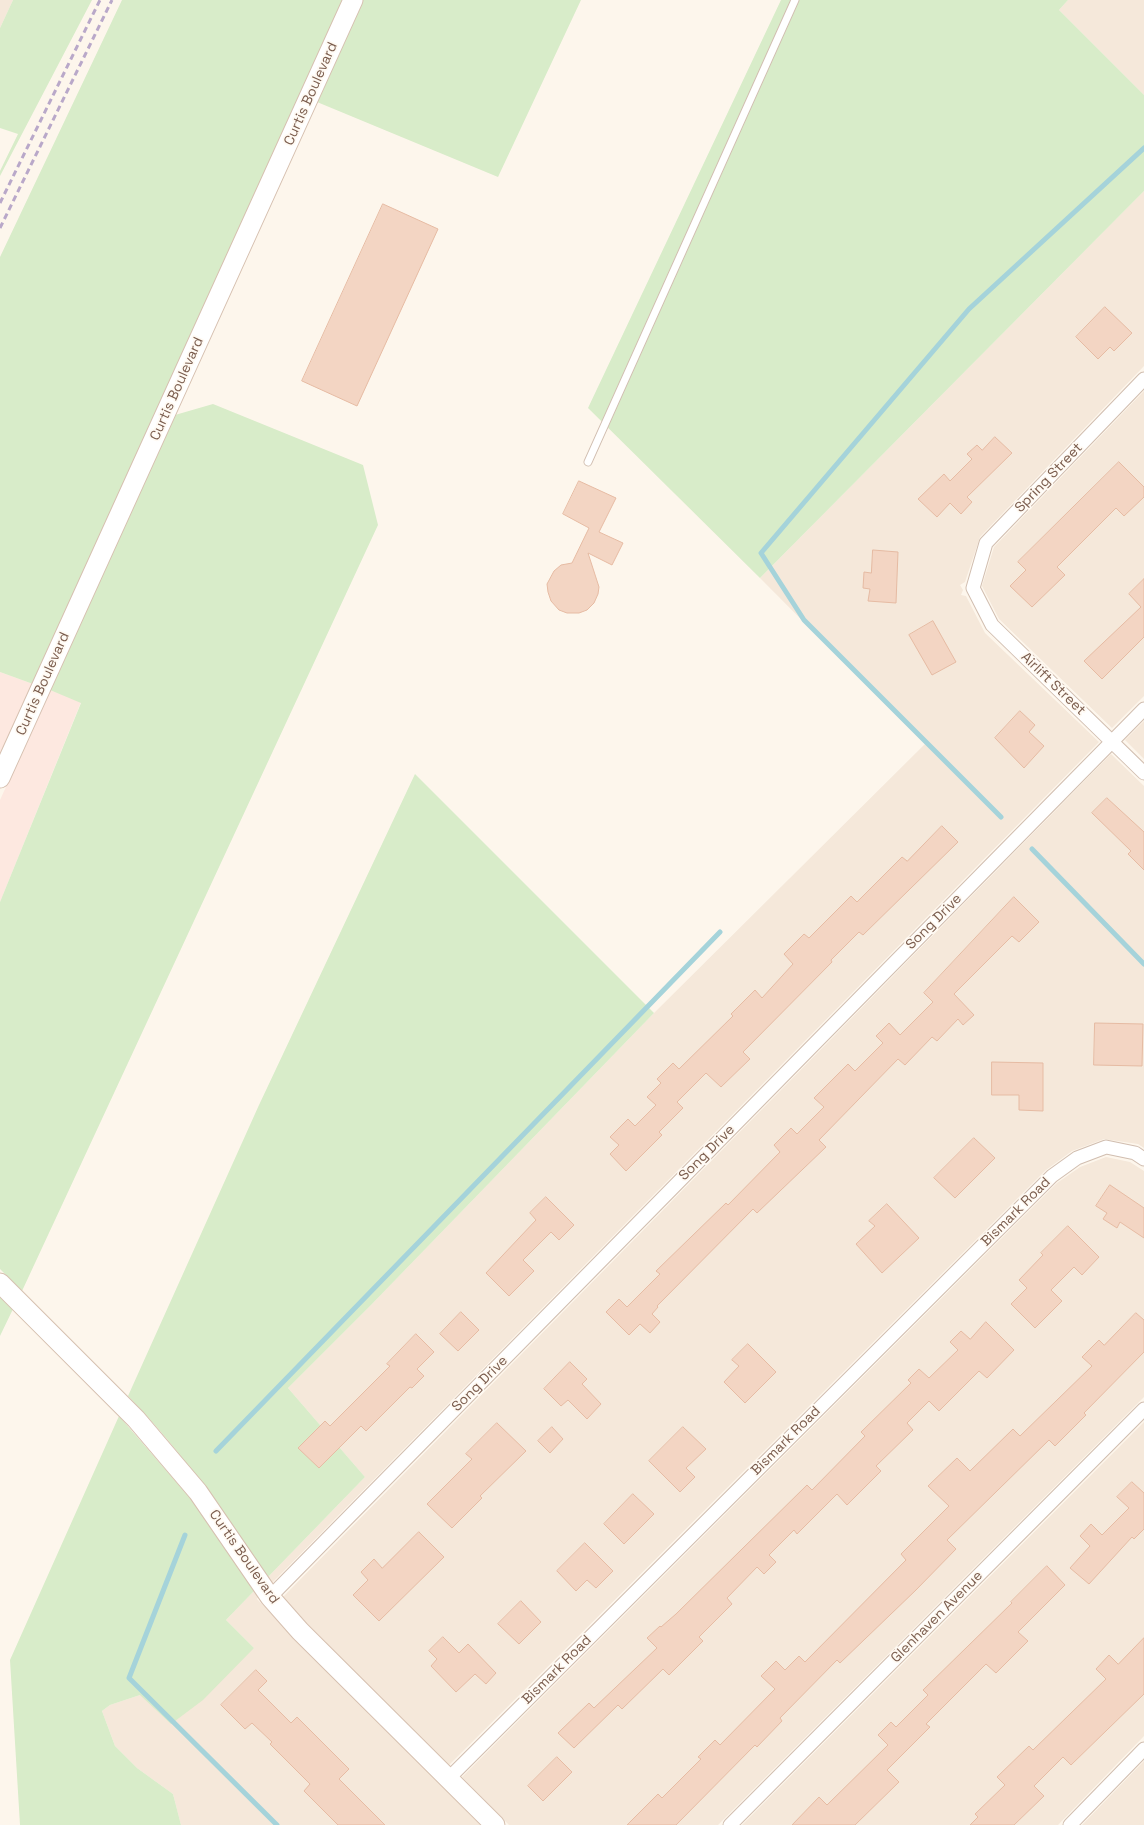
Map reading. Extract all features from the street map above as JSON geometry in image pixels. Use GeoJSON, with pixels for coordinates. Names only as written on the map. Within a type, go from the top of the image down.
{"type":"FeatureCollection","features":[{"type":"Feature","properties":{"kind":"street","name":"Curtis Boulevard"},"geometry":{"type":"LineString","coordinates":[[0,778],[354,0]]}},
{"type":"Feature","properties":{"kind":"street","name":"Spring Street"},"geometry":{"type":"LineString","coordinates":[[973,588],[986,543],[1144,379]]}},
{"type":"Feature","properties":{"kind":"street","name":"Airlift Street"},"geometry":{"type":"LineString","coordinates":[[973,588],[992,626],[1144,773]]}},
{"type":"Feature","properties":{"kind":"street","name":"Song Drive"},"geometry":{"type":"LineString","coordinates":[[270,1597],[1144,709]]}},
{"type":"Feature","properties":{"kind":"street","name":"Bismark Road"},"geometry":{"type":"LineString","coordinates":[[449,1778],[1052,1176],[1077,1158],[1106,1147],[1135,1153],[1144,1159]]}},
{"type":"Feature","properties":{"kind":"street","name":"Curtis Boulevard"},"geometry":{"type":"LineString","coordinates":[[0,1283],[136,1418],[198,1492],[270,1597],[300,1630],[495,1825]]}},
{"type":"Feature","properties":{"kind":"street","name":"Glenhaven Avenue"},"geometry":{"type":"LineString","coordinates":[[730,1825],[1144,1409]]}},
{"type":"Feature","properties":{"kind":"street"},"geometry":{"type":"LineString","coordinates":[[1070,1825],[1144,1749]]}},
{"type":"Feature","properties":{"kind":"lane"},"geometry":{"type":"LineString","coordinates":[[588,462],[795,0]]}},
{"type":"Feature","properties":{"kind":"shaded area"},"geometry":{"type":"Polygon","coordinates":[[[0,0],[13,0],[0,28],[0,0]]]}},
{"type":"Feature","properties":{"kind":"shaded area"},"geometry":{"type":"Polygon","coordinates":[[[1068,0],[1144,0],[1144,95],[1059,10],[1068,0]]]}},
{"type":"Feature","properties":{"kind":"shaded area"},"geometry":{"type":"Polygon","coordinates":[[[1144,191],[1144,366],[980,537],[965,582],[960,585],[963,590],[961,595],[966,596],[985,633],[1099,742],[272,1583],[268,1577],[365,1477],[288,1388],[372,1304],[654,1013],[925,744],[760,578],[1144,191]]]}},
{"type":"Feature","properties":{"kind":"shaded area"},"geometry":{"type":"Polygon","coordinates":[[[1144,391],[1144,696],[1112,728],[999,619],[982,586],[994,547],[1144,391]]]}},
{"type":"Feature","properties":{"kind":"shaded area"},"geometry":{"type":"Polygon","coordinates":[[[0,672],[33,684],[0,757],[0,672]]]}},
{"type":"Feature","properties":{"kind":"shaded area"},"geometry":{"type":"Polygon","coordinates":[[[50,690],[81,702],[0,902],[0,800],[50,690]]]}},
{"type":"Feature","properties":{"kind":"shaded area"},"geometry":{"type":"Polygon","coordinates":[[[1144,721],[1144,759],[1125,740],[1144,721]]]}},
{"type":"Feature","properties":{"kind":"shaded area"},"geometry":{"type":"Polygon","coordinates":[[[1111,754],[1144,786],[1144,1148],[1138,1144],[1104,1139],[1072,1151],[1046,1170],[449,1765],[307,1624],[283,1597],[1111,754]]]}},
{"type":"Feature","properties":{"kind":"shaded area"},"geometry":{"type":"Polygon","coordinates":[[[1106,1157],[1130,1162],[1144,1171],[1144,1397],[718,1825],[509,1825],[462,1777],[1057,1183],[1080,1167],[1106,1157]]]}},
{"type":"Feature","properties":{"kind":"shaded area"},"geometry":{"type":"Polygon","coordinates":[[[1144,1422],[1144,1736],[1058,1825],[742,1825],[1144,1422]]]}},
{"type":"Feature","properties":{"kind":"shaded area"},"geometry":{"type":"Polygon","coordinates":[[[254,1591],[258,1597],[257,1599],[293,1637],[481,1825],[181,1825],[173,1794],[137,1768],[115,1746],[102,1711],[110,1705],[140,1695],[254,1648],[226,1620],[254,1591]]]}},
{"type":"Feature","properties":{"kind":"shaded area"},"geometry":{"type":"Polygon","coordinates":[[[1144,1761],[1144,1825],[1082,1825],[1144,1761]]]}},
{"type":"Feature","properties":{"kind":"green space"},"geometry":{"type":"Polygon","coordinates":[[[13,0],[92,0],[0,176],[0,171],[18,134],[0,128],[0,28],[13,0]]]}},
{"type":"Feature","properties":{"kind":"green space"},"geometry":{"type":"Polygon","coordinates":[[[122,0],[344,0],[33,684],[0,672],[0,257],[122,0]]]}},
{"type":"Feature","properties":{"kind":"green space"},"geometry":{"type":"Polygon","coordinates":[[[363,0],[581,0],[498,177],[317,102],[363,0]]]}},
{"type":"Feature","properties":{"kind":"green space"},"geometry":{"type":"Polygon","coordinates":[[[781,0],[1068,0],[1059,10],[1144,95],[1144,191],[760,578],[588,408],[781,0]]]}},
{"type":"Feature","properties":{"kind":"green space"},"geometry":{"type":"Polygon","coordinates":[[[213,404],[363,465],[378,525],[22,1291],[0,1269],[0,902],[81,703],[50,690],[175,415],[213,404]]]}},
{"type":"Feature","properties":{"kind":"green space"},"geometry":{"type":"Polygon","coordinates":[[[415,774],[654,1013],[372,1304],[288,1388],[365,1477],[268,1577],[185,1461],[128,1396],[259,1105],[415,774]]]}},
{"type":"Feature","properties":{"kind":"green space"},"geometry":{"type":"Polygon","coordinates":[[[0,1297],[13,1309],[0,1336],[0,1297]]]}},
{"type":"Feature","properties":{"kind":"green space"},"geometry":{"type":"Polygon","coordinates":[[[119,1416],[190,1498],[254,1591],[226,1620],[254,1648],[203,1700],[171,1724],[140,1695],[110,1705],[102,1711],[115,1746],[137,1768],[173,1794],[181,1825],[20,1825],[10,1660],[119,1416]]]}},
{"type":"Feature","properties":{"kind":"building"},"geometry":{"type":"Polygon","coordinates":[[[383,204],[438,229],[357,406],[302,381],[383,204]]]}},
{"type":"Feature","properties":{"kind":"building"},"geometry":{"type":"Polygon","coordinates":[[[1105,307],[1132,333],[1114,351],[1110,347],[1098,359],[1076,337],[1105,307]]]}},
{"type":"Feature","properties":{"kind":"building"},"geometry":{"type":"Polygon","coordinates":[[[995,437],[1012,453],[967,497],[972,502],[961,514],[950,503],[937,517],[918,499],[944,474],[950,481],[972,459],[967,454],[977,445],[982,450],[995,437]]]}},
{"type":"Feature","properties":{"kind":"building"},"geometry":{"type":"Polygon","coordinates":[[[1119,462],[1144,487],[1144,497],[1124,516],[1116,508],[1057,567],[1065,575],[1032,607],[1010,586],[1026,570],[1018,562],[1119,462]]]}},
{"type":"Feature","properties":{"kind":"building"},"geometry":{"type":"Polygon","coordinates":[[[579,481],[616,498],[599,532],[623,543],[612,565],[588,553],[599,587],[598,594],[594,603],[587,610],[579,613],[567,613],[559,610],[551,601],[547,584],[554,571],[561,565],[572,563],[589,528],[563,514],[579,481]]]}},
{"type":"Feature","properties":{"kind":"building"},"geometry":{"type":"Polygon","coordinates":[[[873,550],[898,552],[896,603],[868,601],[870,589],[863,588],[864,572],[871,573],[873,550]]]}},
{"type":"Feature","properties":{"kind":"building"},"geometry":{"type":"Polygon","coordinates":[[[1144,579],[1144,637],[1102,679],[1084,661],[1141,607],[1129,594],[1144,579]]]}},
{"type":"Feature","properties":{"kind":"building"},"geometry":{"type":"Polygon","coordinates":[[[933,621],[956,662],[932,675],[909,635],[933,621]]]}},
{"type":"Feature","properties":{"kind":"building"},"geometry":{"type":"Polygon","coordinates":[[[1020,711],[1035,725],[1029,732],[1044,746],[1024,768],[995,738],[1020,711]]]}},
{"type":"Feature","properties":{"kind":"building"},"geometry":{"type":"Polygon","coordinates":[[[1107,798],[1144,832],[1144,870],[1128,854],[1131,851],[1092,813],[1107,798]]]}},
{"type":"Feature","properties":{"kind":"building"},"geometry":{"type":"Polygon","coordinates":[[[942,826],[958,842],[863,935],[859,932],[831,960],[832,962],[743,1052],[750,1059],[721,1087],[706,1073],[677,1102],[683,1108],[659,1132],[662,1135],[626,1171],[610,1154],[619,1145],[610,1137],[628,1119],[635,1126],[656,1105],[647,1097],[661,1083],[657,1079],[673,1063],[679,1069],[733,1016],[731,1014],[755,990],[762,998],[793,964],[784,954],[804,934],[809,938],[851,896],[857,902],[902,857],[907,861],[942,826]]]}},
{"type":"Feature","properties":{"kind":"building"},"geometry":{"type":"Polygon","coordinates":[[[1014,897],[1039,922],[1019,942],[1012,936],[954,994],[974,1015],[963,1025],[958,1019],[937,1041],[932,1037],[905,1065],[898,1059],[819,1140],[826,1147],[757,1213],[753,1209],[657,1306],[658,1307],[652,1314],[660,1322],[650,1333],[640,1324],[629,1335],[606,1312],[619,1299],[627,1307],[660,1274],[656,1271],[726,1203],[728,1205],[780,1152],[774,1145],[791,1128],[797,1134],[824,1107],[814,1098],[848,1064],[855,1071],[883,1043],[876,1036],[889,1023],[900,1035],[933,1002],[924,993],[1014,897]]]}},
{"type":"Feature","properties":{"kind":"building"},"geometry":{"type":"Polygon","coordinates":[[[1095,1023],[1143,1024],[1142,1066],[1094,1065],[1095,1023]]]}},
{"type":"Feature","properties":{"kind":"building"},"geometry":{"type":"Polygon","coordinates":[[[992,1062],[1043,1063],[1043,1111],[1019,1110],[1019,1095],[992,1095],[992,1062]]]}},
{"type":"Feature","properties":{"kind":"building"},"geometry":{"type":"Polygon","coordinates":[[[974,1138],[995,1158],[955,1198],[934,1178],[974,1138]]]}},
{"type":"Feature","properties":{"kind":"building"},"geometry":{"type":"Polygon","coordinates":[[[1110,1185],[1144,1208],[1144,1238],[1120,1222],[1117,1228],[1103,1219],[1107,1213],[1096,1206],[1110,1185]]]}},
{"type":"Feature","properties":{"kind":"building"},"geometry":{"type":"Polygon","coordinates":[[[546,1197],[574,1225],[559,1240],[551,1232],[523,1260],[534,1271],[509,1296],[486,1273],[536,1220],[530,1213],[546,1197]]]}},
{"type":"Feature","properties":{"kind":"building"},"geometry":{"type":"Polygon","coordinates":[[[887,1204],[919,1238],[882,1273],[856,1244],[875,1226],[869,1221],[887,1204]]]}},
{"type":"Feature","properties":{"kind":"building"},"geometry":{"type":"Polygon","coordinates":[[[1068,1226],[1099,1257],[1082,1275],[1074,1267],[1051,1290],[1062,1301],[1035,1328],[1011,1304],[1027,1288],[1019,1280],[1043,1255],[1041,1253],[1068,1226]]]}},
{"type":"Feature","properties":{"kind":"building"},"geometry":{"type":"Polygon","coordinates":[[[461,1312],[479,1330],[458,1351],[440,1334],[461,1312]]]}},
{"type":"Feature","properties":{"kind":"building"},"geometry":{"type":"Polygon","coordinates":[[[1136,1313],[1144,1320],[1144,1352],[1084,1413],[1086,1415],[1055,1446],[1049,1440],[947,1540],[956,1549],[916,1590],[840,1663],[837,1660],[780,1718],[782,1721],[757,1747],[755,1745],[676,1825],[627,1825],[658,1794],[662,1798],[701,1759],[698,1757],[715,1740],[720,1745],[775,1689],[761,1676],[776,1661],[785,1670],[799,1656],[805,1662],[906,1560],[901,1554],[949,1506],[928,1486],[957,1458],[970,1471],[1013,1429],[1020,1436],[1092,1366],[1082,1357],[1099,1340],[1104,1345],[1136,1313]]]}},
{"type":"Feature","properties":{"kind":"building"},"geometry":{"type":"Polygon","coordinates":[[[986,1322],[1014,1350],[987,1378],[979,1371],[939,1411],[929,1401],[907,1423],[913,1430],[876,1466],[881,1471],[847,1505],[837,1494],[797,1534],[794,1530],[769,1555],[776,1562],[764,1574],[757,1567],[727,1598],[732,1604],[699,1637],[703,1641],[669,1675],[663,1669],[622,1709],[618,1705],[574,1748],[558,1733],[589,1703],[594,1708],[657,1648],[647,1638],[676,1614],[807,1485],[812,1490],[865,1436],[861,1432],[911,1383],[908,1380],[919,1369],[929,1378],[958,1350],[950,1342],[961,1331],[970,1339],[986,1322]]]}},
{"type":"Feature","properties":{"kind":"building"},"geometry":{"type":"Polygon","coordinates":[[[416,1334],[434,1352],[417,1369],[424,1376],[412,1388],[410,1387],[366,1431],[361,1426],[319,1468],[298,1448],[325,1421],[330,1426],[390,1366],[387,1364],[416,1334]]]}},
{"type":"Feature","properties":{"kind":"building"},"geometry":{"type":"Polygon","coordinates":[[[748,1344],[776,1372],[745,1403],[724,1382],[739,1366],[732,1360],[748,1344]]]}},
{"type":"Feature","properties":{"kind":"building"},"geometry":{"type":"Polygon","coordinates":[[[570,1362],[587,1379],[582,1384],[601,1404],[587,1419],[568,1400],[561,1406],[544,1389],[570,1362]]]}},
{"type":"Feature","properties":{"kind":"building"},"geometry":{"type":"Polygon","coordinates":[[[497,1423],[526,1451],[480,1496],[482,1498],[452,1528],[427,1504],[472,1459],[466,1454],[497,1423]]]}},
{"type":"Feature","properties":{"kind":"building"},"geometry":{"type":"Polygon","coordinates":[[[552,1427],[563,1439],[550,1453],[538,1441],[552,1427]]]}},
{"type":"Feature","properties":{"kind":"building"},"geometry":{"type":"Polygon","coordinates":[[[683,1427],[706,1449],[686,1468],[695,1477],[680,1492],[649,1461],[683,1427]]]}},
{"type":"Feature","properties":{"kind":"building"},"geometry":{"type":"Polygon","coordinates":[[[1132,1482],[1144,1493],[1144,1529],[1134,1539],[1132,1537],[1089,1584],[1070,1568],[1090,1546],[1080,1536],[1091,1524],[1102,1535],[1129,1508],[1117,1497],[1132,1482]]]}},
{"type":"Feature","properties":{"kind":"building"},"geometry":{"type":"Polygon","coordinates":[[[633,1494],[654,1514],[624,1544],[604,1524],[633,1494]]]}},
{"type":"Feature","properties":{"kind":"building"},"geometry":{"type":"Polygon","coordinates":[[[419,1532],[444,1557],[379,1621],[353,1595],[368,1580],[361,1572],[374,1559],[382,1568],[419,1532]]]}},
{"type":"Feature","properties":{"kind":"building"},"geometry":{"type":"Polygon","coordinates":[[[585,1543],[613,1571],[596,1588],[587,1580],[576,1591],[557,1571],[585,1543]]]}},
{"type":"Feature","properties":{"kind":"building"},"geometry":{"type":"Polygon","coordinates":[[[1047,1566],[1065,1585],[1018,1632],[1028,1641],[996,1673],[986,1664],[926,1724],[930,1727],[887,1770],[899,1782],[855,1825],[792,1825],[819,1797],[827,1805],[888,1745],[878,1735],[891,1722],[896,1727],[928,1695],[923,1690],[1012,1603],[1011,1602],[1047,1566]]]}},
{"type":"Feature","properties":{"kind":"building"},"geometry":{"type":"Polygon","coordinates":[[[521,1601],[541,1622],[519,1644],[498,1624],[521,1601]]]}},
{"type":"Feature","properties":{"kind":"building"},"geometry":{"type":"Polygon","coordinates":[[[443,1637],[459,1653],[468,1644],[496,1673],[486,1684],[475,1674],[456,1692],[431,1666],[437,1659],[429,1651],[443,1637]]]}},
{"type":"Feature","properties":{"kind":"building"},"geometry":{"type":"Polygon","coordinates":[[[1144,1638],[1144,1694],[1071,1765],[1063,1757],[1034,1786],[1044,1796],[1014,1825],[970,1825],[978,1817],[975,1814],[1005,1785],[997,1777],[1029,1746],[1033,1750],[1106,1679],[1096,1669],[1109,1655],[1118,1664],[1144,1638]]]}},
{"type":"Feature","properties":{"kind":"building"},"geometry":{"type":"Polygon","coordinates":[[[256,1670],[267,1681],[258,1690],[291,1723],[297,1717],[349,1769],[339,1779],[385,1825],[338,1825],[304,1791],[310,1784],[270,1744],[272,1742],[252,1723],[245,1729],[221,1705],[256,1670]]]}},
{"type":"Feature","properties":{"kind":"building"},"geometry":{"type":"Polygon","coordinates":[[[557,1757],[572,1772],[543,1801],[528,1786],[557,1757]]]}},
{"type":"Feature","properties":{"kind":"waterway"},"geometry":{"type":"LineString","coordinates":[[1001,817],[804,620],[761,553],[969,309],[1144,148]]}},
{"type":"Feature","properties":{"kind":"waterway"},"geometry":{"type":"LineString","coordinates":[[1032,849],[1144,964]]}},
{"type":"Feature","properties":{"kind":"waterway"},"geometry":{"type":"LineString","coordinates":[[216,1451],[720,932]]}},
{"type":"Feature","properties":{"kind":"waterway"},"geometry":{"type":"LineString","coordinates":[[185,1535],[129,1678],[277,1825]]}},
{"type":"Feature","properties":{"kind":"railway"},"geometry":{"type":"LineString","coordinates":[[0,203],[100,0]]}},
{"type":"Feature","properties":{"kind":"railway"},"geometry":{"type":"LineString","coordinates":[[0,228],[112,0]]}}]}
